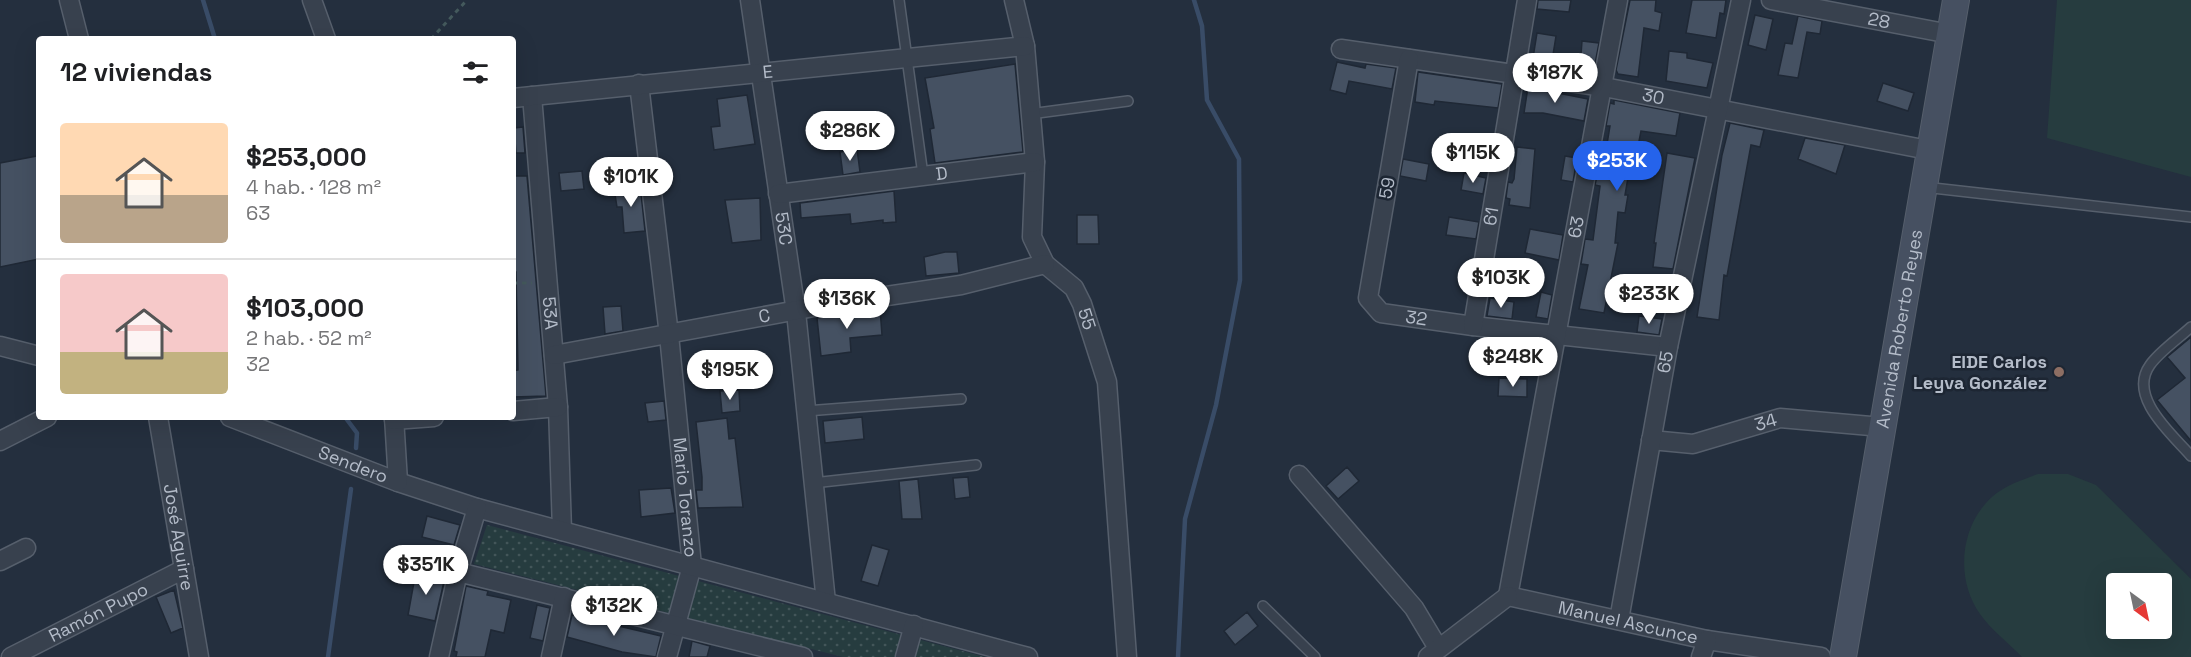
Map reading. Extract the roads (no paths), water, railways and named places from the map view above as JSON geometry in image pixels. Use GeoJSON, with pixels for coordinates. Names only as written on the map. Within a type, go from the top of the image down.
{"type":"FeatureCollection","features":[{"type":"Feature","properties":{"kind":"main road","name":"Avenida Roberto Reyes"},"geometry":{"type":"LineString","coordinates":[[1844,657],[1928,150],[1956,0]]}},
{"type":"Feature","properties":{"kind":"street"},"geometry":{"type":"LineString","coordinates":[[69,0],[78,36]]}},
{"type":"Feature","properties":{"kind":"street"},"geometry":{"type":"LineString","coordinates":[[312,0],[325,36]]}},
{"type":"Feature","properties":{"kind":"street","name":"53C"},"geometry":{"type":"LineString","coordinates":[[750,0],[796,312],[826,602]]}},
{"type":"Feature","properties":{"kind":"street","name":"55"},"geometry":{"type":"LineString","coordinates":[[1014,0],[1025,46],[1035,162],[1032,237],[1045,264],[1074,288],[1082,304],[1107,382],[1127,657]]}},
{"type":"Feature","properties":{"kind":"street","name":"61"},"geometry":{"type":"LineString","coordinates":[[1473,326],[1527,0]]}},
{"type":"Feature","properties":{"kind":"street","name":"63"},"geometry":{"type":"LineString","coordinates":[[1508,596],[1604,87],[1618,0]]}},
{"type":"Feature","properties":{"kind":"street","name":"65"},"geometry":{"type":"LineString","coordinates":[[1619,620],[1668,347],[1742,0]]}},
{"type":"Feature","properties":{"kind":"street","name":"28"},"geometry":{"type":"LineString","coordinates":[[1772,0],[1950,34]]}},
{"type":"Feature","properties":{"kind":"street","name":"E"},"geometry":{"type":"LineString","coordinates":[[516,98],[908,56],[1025,46]]}},
{"type":"Feature","properties":{"kind":"street","name":"30"},"geometry":{"type":"LineString","coordinates":[[1341,49],[1604,87],[1719,107],[1928,150]]}},
{"type":"Feature","properties":{"kind":"street","name":"59"},"geometry":{"type":"LineString","coordinates":[[1381,313],[1368,297],[1409,59]]}},
{"type":"Feature","properties":{"kind":"street","name":"Mario Toranzo"},"geometry":{"type":"LineString","coordinates":[[639,84],[669,335],[692,566],[674,623],[667,657]]}},
{"type":"Feature","properties":{"kind":"street","name":"53A"},"geometry":{"type":"LineString","coordinates":[[532,96],[558,407],[562,531]]}},
{"type":"Feature","properties":{"kind":"street","name":"D"},"geometry":{"type":"LineString","coordinates":[[778,194],[1035,162]]}},
{"type":"Feature","properties":{"kind":"street","name":"C"},"geometry":{"type":"LineString","coordinates":[[554,355],[878,296],[961,285],[1045,264]]}},
{"type":"Feature","properties":{"kind":"street","name":"32"},"geometry":{"type":"LineString","coordinates":[[1381,313],[1473,326],[1668,347]]}},
{"type":"Feature","properties":{"kind":"street"},"geometry":{"type":"LineString","coordinates":[[0,346],[36,355]]}},
{"type":"Feature","properties":{"kind":"street"},"geometry":{"type":"LineString","coordinates":[[516,411],[558,407]]}},
{"type":"Feature","properties":{"kind":"street","name":"34"},"geometry":{"type":"LineString","coordinates":[[1651,440],[1693,444],[1780,418],[1882,427]]}},
{"type":"Feature","properties":{"kind":"street"},"geometry":{"type":"LineString","coordinates":[[0,441],[40,420]]}},
{"type":"Feature","properties":{"kind":"street","name":"José Aguirre"},"geometry":{"type":"LineString","coordinates":[[159,420],[199,657]]}},
{"type":"Feature","properties":{"kind":"street","name":"Sendero"},"geometry":{"type":"LineString","coordinates":[[238,420],[398,482],[477,508],[1028,657]]}},
{"type":"Feature","properties":{"kind":"street"},"geometry":{"type":"LineString","coordinates":[[394,420],[398,482]]}},
{"type":"Feature","properties":{"kind":"street"},"geometry":{"type":"LineString","coordinates":[[1299,474],[1414,608],[1433,653],[1508,596]]}},
{"type":"Feature","properties":{"kind":"street"},"geometry":{"type":"LineString","coordinates":[[439,657],[458,572],[477,508]]}},
{"type":"Feature","properties":{"kind":"street"},"geometry":{"type":"LineString","coordinates":[[0,561],[26,548]]}},
{"type":"Feature","properties":{"kind":"street","name":"Ramón Pupo"},"geometry":{"type":"LineString","coordinates":[[11,657],[184,569]]}},
{"type":"Feature","properties":{"kind":"street"},"geometry":{"type":"LineString","coordinates":[[458,572],[674,623],[794,656]]}},
{"type":"Feature","properties":{"kind":"street","name":"Manuel Ascunce"},"geometry":{"type":"LineString","coordinates":[[1508,596],[1619,620],[1704,649],[1821,657]]}},
{"type":"Feature","properties":{"kind":"street"},"geometry":{"type":"LineString","coordinates":[[551,657],[564,597]]}},
{"type":"Feature","properties":{"kind":"street"},"geometry":{"type":"LineString","coordinates":[[905,657],[914,625]]}},
{"type":"Feature","properties":{"kind":"lane"},"geometry":{"type":"LineString","coordinates":[[899,0],[923,175]]}},
{"type":"Feature","properties":{"kind":"lane"},"geometry":{"type":"LineString","coordinates":[[1030,114],[1128,101]]}},
{"type":"Feature","properties":{"kind":"lane"},"geometry":{"type":"LineString","coordinates":[[1922,187],[2191,217]]}},
{"type":"Feature","properties":{"kind":"lane"},"geometry":{"type":"LineString","coordinates":[[2191,327],[2149,366],[2145,382],[2145,396],[2152,409],[2191,456]]}},
{"type":"Feature","properties":{"kind":"lane"},"geometry":{"type":"LineString","coordinates":[[806,411],[961,399]]}},
{"type":"Feature","properties":{"kind":"lane"},"geometry":{"type":"LineString","coordinates":[[813,483],[976,465]]}},
{"type":"Feature","properties":{"kind":"lane"},"geometry":{"type":"LineString","coordinates":[[1263,606],[1315,657]]}},
{"type":"Feature","properties":{"kind":"waterway"},"geometry":{"type":"LineString","coordinates":[[203,0],[214,36]]}},
{"type":"Feature","properties":{"kind":"waterway"},"geometry":{"type":"LineString","coordinates":[[1178,657],[1185,519],[1216,405],[1240,280],[1239,159],[1207,100],[1202,26],[1194,0]]}},
{"type":"Feature","properties":{"kind":"waterway"},"geometry":{"type":"LineString","coordinates":[[347,420],[357,433],[356,448]]}},
{"type":"Feature","properties":{"kind":"waterway"},"geometry":{"type":"LineString","coordinates":[[328,657],[351,489]]}},
{"type":"Feature","properties":{"kind":"place","name":"EIDE Carlos Leyva González"},"geometry":{"type":"Point","coordinates":[2059,372]}}]}
